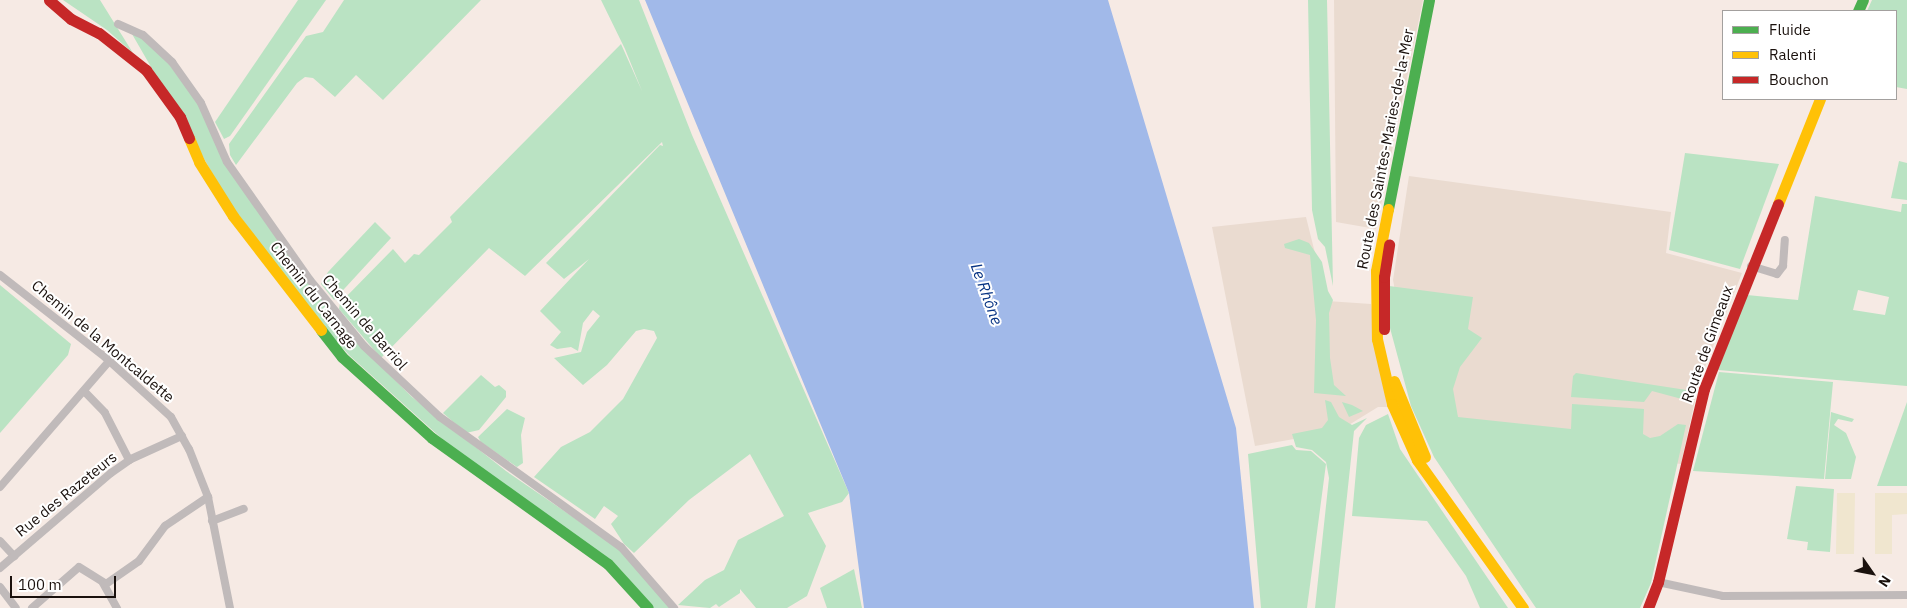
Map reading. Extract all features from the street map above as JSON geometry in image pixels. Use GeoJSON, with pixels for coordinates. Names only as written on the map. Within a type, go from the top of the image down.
{"type":"FeatureCollection","features":[{"type":"Feature","properties":{"kind":"street","name":"Chemin du Carnage"},"geometry":{"type":"LineString","coordinates":[[49,0],[71,19],[99,32],[146,70],[180,117],[199,162],[234,216],[342,357],[432,438],[608,564],[648,608]]}},
{"type":"Feature","properties":{"kind":"street","name":"Route des Saintes-Maries-de-la-Mer"},"geometry":{"type":"LineString","coordinates":[[1429,0],[1376,270],[1376,331],[1381,363],[1404,436],[1440,496],[1523,608]]}},
{"type":"Feature","properties":{"kind":"street","name":"Route des Saintes-Maries-de-la-Mer"},"geometry":{"type":"LineString","coordinates":[[1437,0],[1387,253],[1384,326],[1390,369],[1403,408],[1423,455],[1466,520],[1479,547]]}},
{"type":"Feature","properties":{"kind":"street","name":"Chemin de Barriol"},"geometry":{"type":"LineString","coordinates":[[118,24],[143,35],[172,62],[201,103],[228,162],[310,280],[364,346],[439,416],[621,547],[674,608]]}},
{"type":"Feature","properties":{"kind":"street","name":"Route de Gimeaux"},"geometry":{"type":"LineString","coordinates":[[1648,608],[1658,582],[1704,389],[1751,266],[1820,100]]}},
{"type":"Feature","properties":{"kind":"street"},"geometry":{"type":"LineString","coordinates":[[1751,266],[1777,274],[1783,266],[1785,240]]}},
{"type":"Feature","properties":{"kind":"street","name":"Chemin de la Montcaldette"},"geometry":{"type":"LineString","coordinates":[[0,275],[109,361],[171,417],[182,436],[208,497],[230,608]]}},
{"type":"Feature","properties":{"kind":"street"},"geometry":{"type":"LineString","coordinates":[[0,487],[109,361]]}},
{"type":"Feature","properties":{"kind":"street"},"geometry":{"type":"LineString","coordinates":[[84,391],[105,412],[129,460]]}},
{"type":"Feature","properties":{"kind":"street","name":"Rue des Razeteurs"},"geometry":{"type":"LineString","coordinates":[[0,568],[129,460],[182,436]]}},
{"type":"Feature","properties":{"kind":"street"},"geometry":{"type":"LineString","coordinates":[[103,583],[139,561],[165,526],[208,497]]}},
{"type":"Feature","properties":{"kind":"street"},"geometry":{"type":"LineString","coordinates":[[212,521],[244,509]]}},
{"type":"Feature","properties":{"kind":"street"},"geometry":{"type":"LineString","coordinates":[[0,541],[14,556]]}},
{"type":"Feature","properties":{"kind":"street"},"geometry":{"type":"LineString","coordinates":[[32,608],[79,567],[103,583],[117,608]]}},
{"type":"Feature","properties":{"kind":"street"},"geometry":{"type":"LineString","coordinates":[[1658,582],[1723,596],[1907,595]]}},
{"type":"Feature","properties":{"kind":"street"},"geometry":{"type":"LineString","coordinates":[[0,587],[16,608]]}},
{"type":"Feature","properties":{"kind":"shaded area"},"geometry":{"type":"Polygon","coordinates":[[[1334,0],[1423,0],[1376,229],[1336,222],[1334,0]]]}},
{"type":"Feature","properties":{"kind":"shaded area"},"geometry":{"type":"Polygon","coordinates":[[[1409,176],[1671,212],[1666,253],[1742,273],[1699,382],[1681,464],[1574,450],[1418,411],[1393,280],[1409,176]]]}},
{"type":"Feature","properties":{"kind":"shaded area"},"geometry":{"type":"Polygon","coordinates":[[[1306,217],[1327,301],[1371,304],[1387,407],[1378,407],[1339,431],[1255,446],[1212,227],[1306,217]]]}},
{"type":"Feature","properties":{"kind":"green space"},"geometry":{"type":"Polygon","coordinates":[[[63,0],[100,0],[133,53],[107,30],[63,0]]]}},
{"type":"Feature","properties":{"kind":"green space"},"geometry":{"type":"Polygon","coordinates":[[[298,0],[326,0],[230,136],[224,139],[215,122],[298,0]]]}},
{"type":"Feature","properties":{"kind":"green space"},"geometry":{"type":"Polygon","coordinates":[[[344,0],[481,0],[383,100],[356,75],[335,97],[313,78],[305,77],[297,83],[236,165],[230,155],[229,144],[306,36],[323,32],[344,0]]]}},
{"type":"Feature","properties":{"kind":"green space"},"geometry":{"type":"Polygon","coordinates":[[[601,0],[639,0],[692,135],[849,493],[842,502],[808,513],[826,546],[807,596],[787,608],[756,608],[740,589],[740,593],[719,607],[716,604],[710,608],[678,605],[705,580],[724,570],[738,540],[784,516],[750,454],[689,500],[634,553],[624,544],[611,524],[618,516],[604,506],[595,519],[534,477],[561,447],[590,432],[623,399],[657,338],[654,331],[644,329],[636,331],[607,365],[583,385],[554,358],[581,352],[587,332],[600,316],[593,310],[583,323],[578,351],[571,347],[557,349],[550,345],[561,332],[540,311],[589,259],[564,279],[546,263],[660,145],[663,146],[662,142],[525,276],[489,248],[381,358],[339,309],[340,303],[393,249],[405,263],[414,254],[419,255],[452,222],[450,217],[621,44],[642,91],[625,49],[601,0]]]}},
{"type":"Feature","properties":{"kind":"green space"},"geometry":{"type":"Polygon","coordinates":[[[1308,0],[1327,0],[1333,286],[1325,247],[1318,239],[1312,210],[1308,0]]]}},
{"type":"Feature","properties":{"kind":"green space"},"geometry":{"type":"Polygon","coordinates":[[[1872,0],[1907,0],[1907,89],[1897,87],[1897,10],[1867,10],[1872,0]]]}},
{"type":"Feature","properties":{"kind":"green space"},"geometry":{"type":"Polygon","coordinates":[[[132,34],[140,36],[162,55],[198,102],[220,152],[353,338],[412,397],[506,471],[618,548],[671,608],[653,608],[620,569],[449,445],[350,356],[324,328],[229,202],[132,34]]]}},
{"type":"Feature","properties":{"kind":"green space"},"geometry":{"type":"Polygon","coordinates":[[[1685,153],[1779,164],[1740,269],[1669,250],[1685,153]]]}},
{"type":"Feature","properties":{"kind":"green space"},"geometry":{"type":"Polygon","coordinates":[[[1899,161],[1907,163],[1907,200],[1891,198],[1899,161]]]}},
{"type":"Feature","properties":{"kind":"green space"},"geometry":{"type":"Polygon","coordinates":[[[1815,196],[1901,212],[1902,204],[1907,204],[1907,386],[1718,370],[1747,295],[1798,300],[1815,196]],[[1858,290],[1853,310],[1885,315],[1889,297],[1858,290]]]}},
{"type":"Feature","properties":{"kind":"green space"},"geometry":{"type":"Polygon","coordinates":[[[375,222],[391,238],[334,300],[321,284],[328,272],[375,222]]]}},
{"type":"Feature","properties":{"kind":"green space"},"geometry":{"type":"Polygon","coordinates":[[[1299,239],[1309,243],[1322,262],[1328,291],[1333,300],[1329,313],[1330,358],[1334,385],[1346,396],[1314,393],[1316,320],[1310,255],[1285,248],[1284,244],[1299,239]]]}},
{"type":"Feature","properties":{"kind":"green space"},"geometry":{"type":"Polygon","coordinates":[[[0,285],[71,344],[68,355],[0,433],[0,285]]]}},
{"type":"Feature","properties":{"kind":"green space"},"geometry":{"type":"Polygon","coordinates":[[[1389,286],[1473,297],[1468,329],[1482,338],[1460,367],[1453,389],[1458,417],[1571,429],[1572,404],[1644,409],[1643,434],[1650,438],[1660,436],[1678,424],[1686,425],[1651,583],[1640,608],[1536,608],[1434,457],[1411,406],[1390,328],[1389,286]]]}},
{"type":"Feature","properties":{"kind":"green space"},"geometry":{"type":"Polygon","coordinates":[[[1719,372],[1833,382],[1824,479],[1693,471],[1719,372]]]}},
{"type":"Feature","properties":{"kind":"green space"},"geometry":{"type":"Polygon","coordinates":[[[1576,373],[1693,391],[1693,402],[1652,391],[1644,402],[1571,397],[1573,376],[1576,373]]]}},
{"type":"Feature","properties":{"kind":"green space"},"geometry":{"type":"Polygon","coordinates":[[[481,375],[495,387],[499,385],[506,391],[506,397],[479,430],[466,433],[443,413],[481,375]]]}},
{"type":"Feature","properties":{"kind":"green space"},"geometry":{"type":"Polygon","coordinates":[[[1325,400],[1331,402],[1339,417],[1352,425],[1367,418],[1354,431],[1335,608],[1315,608],[1329,478],[1326,462],[1312,450],[1296,447],[1292,434],[1322,428],[1328,420],[1325,400]]]}},
{"type":"Feature","properties":{"kind":"green space"},"geometry":{"type":"Polygon","coordinates":[[[1342,402],[1352,405],[1363,411],[1349,417],[1342,402]]]}},
{"type":"Feature","properties":{"kind":"green space"},"geometry":{"type":"Polygon","coordinates":[[[1907,402],[1907,486],[1877,486],[1907,402]]]}},
{"type":"Feature","properties":{"kind":"green space"},"geometry":{"type":"Polygon","coordinates":[[[507,409],[525,418],[521,435],[523,463],[517,467],[481,442],[478,437],[507,409]]]}},
{"type":"Feature","properties":{"kind":"green space"},"geometry":{"type":"Polygon","coordinates":[[[1831,412],[1854,419],[1852,422],[1838,419],[1834,425],[1846,433],[1856,457],[1851,479],[1825,479],[1831,412]]]}},
{"type":"Feature","properties":{"kind":"green space"},"geometry":{"type":"Polygon","coordinates":[[[1388,414],[1400,449],[1508,608],[1480,608],[1466,576],[1427,521],[1352,516],[1359,438],[1366,425],[1388,414]]]}},
{"type":"Feature","properties":{"kind":"green space"},"geometry":{"type":"Polygon","coordinates":[[[1292,445],[1296,450],[1311,451],[1326,464],[1307,608],[1261,608],[1248,454],[1292,445]]]}},
{"type":"Feature","properties":{"kind":"green space"},"geometry":{"type":"Polygon","coordinates":[[[1796,486],[1834,489],[1830,552],[1807,550],[1808,542],[1787,539],[1796,486]]]}},
{"type":"Feature","properties":{"kind":"green space"},"geometry":{"type":"Polygon","coordinates":[[[854,569],[862,608],[827,608],[820,588],[854,569]]]}},
{"type":"Feature","properties":{"kind":"sand"},"geometry":{"type":"Polygon","coordinates":[[[1837,493],[1855,493],[1854,554],[1836,554],[1837,493]]]}},
{"type":"Feature","properties":{"kind":"sand"},"geometry":{"type":"Polygon","coordinates":[[[1875,493],[1907,493],[1907,514],[1892,515],[1892,554],[1875,554],[1875,493]]]}},
{"type":"Feature","properties":{"kind":"water","name":"Le Rhône"},"geometry":{"type":"Polygon","coordinates":[[[645,0],[1108,0],[1236,428],[1254,608],[864,608],[849,493],[645,0]]]}},
{"type":"Feature","properties":{"kind":"traffic: fast"},"geometry":{"type":"LineString","coordinates":[[1388,209],[1429,0]]}},
{"type":"Feature","properties":{"kind":"traffic: fast"},"geometry":{"type":"LineString","coordinates":[[1858,10],[1863,0]]}},
{"type":"Feature","properties":{"kind":"traffic: fast"},"geometry":{"type":"LineString","coordinates":[[321,330],[342,357],[432,438],[608,564],[648,608]]}},
{"type":"Feature","properties":{"kind":"traffic: slow"},"geometry":{"type":"LineString","coordinates":[[1778,204],[1820,100]]}},
{"type":"Feature","properties":{"kind":"traffic: slow"},"geometry":{"type":"LineString","coordinates":[[189,138],[199,162],[233,216],[321,330]]}},
{"type":"Feature","properties":{"kind":"traffic: slow"},"geometry":{"type":"LineString","coordinates":[[1388,209],[1376,271],[1377,339],[1392,404],[1417,460],[1523,608]]}},
{"type":"Feature","properties":{"kind":"traffic: slow"},"geometry":{"type":"LineString","coordinates":[[1394,381],[1425,457]]}},
{"type":"Feature","properties":{"kind":"traffic: jam"},"geometry":{"type":"LineString","coordinates":[[49,0],[71,19],[99,33],[146,70],[180,117],[189,138]]}},
{"type":"Feature","properties":{"kind":"traffic: jam"},"geometry":{"type":"LineString","coordinates":[[1648,608],[1658,582],[1704,389],[1778,204]]}},
{"type":"Feature","properties":{"kind":"traffic: jam"},"geometry":{"type":"LineString","coordinates":[[1384,329],[1384,277],[1389,244]]}}]}
